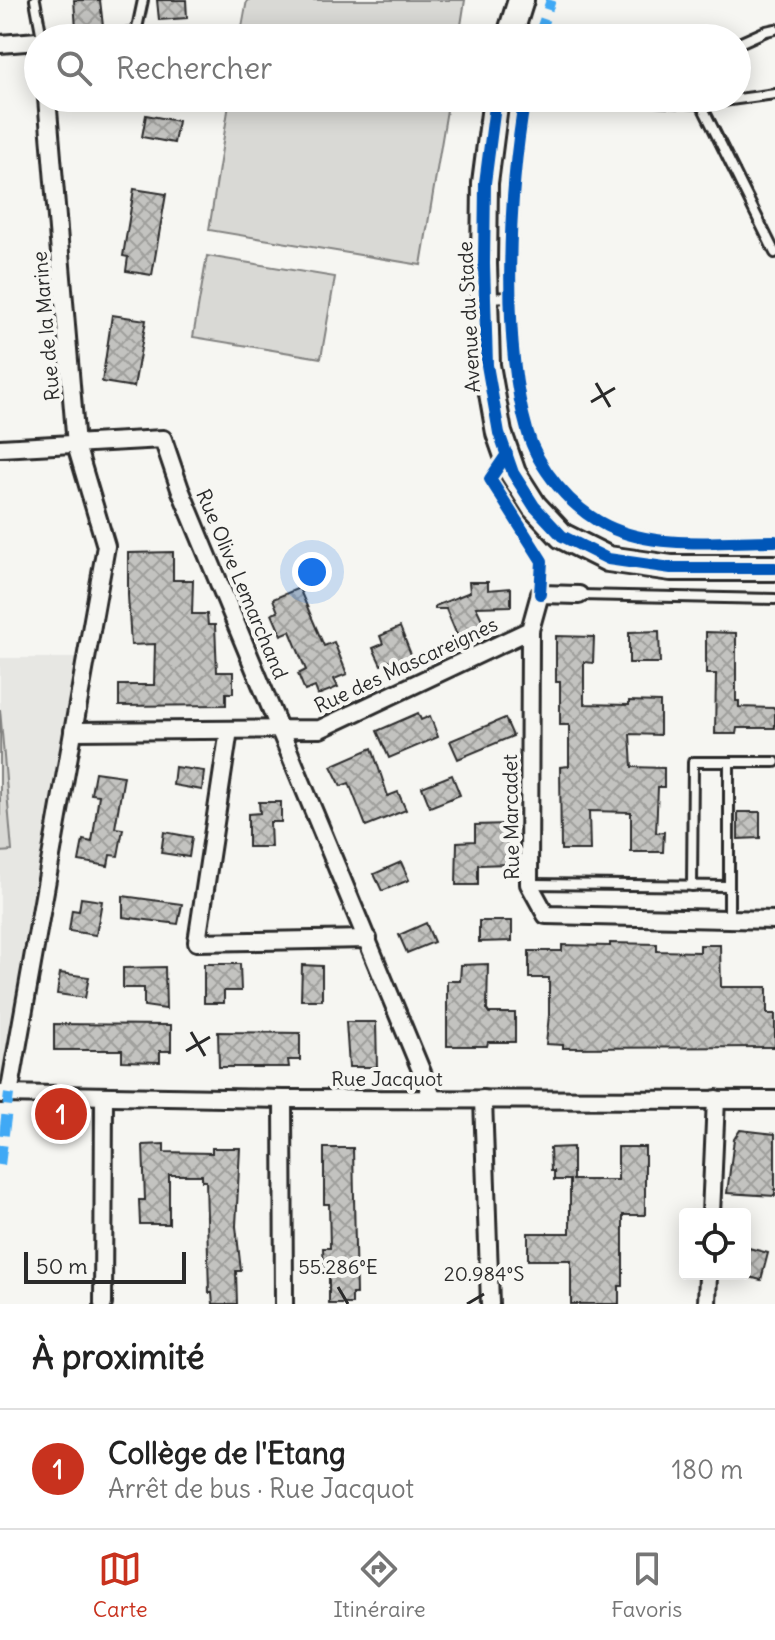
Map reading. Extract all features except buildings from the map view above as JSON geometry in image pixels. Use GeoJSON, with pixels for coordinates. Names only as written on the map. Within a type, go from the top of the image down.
{"type":"FeatureCollection","features":[{"type":"Feature","properties":{"kind":"street"},"geometry":{"type":"LineString","coordinates":[[513,24],[521,0]]}},
{"type":"Feature","properties":{"kind":"street"},"geometry":{"type":"LineString","coordinates":[[0,44],[24,41]]}},
{"type":"Feature","properties":{"kind":"street","name":"Rue de la Marine"},"geometry":{"type":"LineString","coordinates":[[48,112],[76,445],[106,546],[73,731]]}},
{"type":"Feature","properties":{"kind":"street","name":"Avenue du Stade"},"geometry":{"type":"LineString","coordinates":[[494,112],[485,183],[487,365],[499,433],[513,473],[534,506],[562,536],[608,559],[671,568],[775,568]]}},
{"type":"Feature","properties":{"kind":"street","name":"Rue Olive Lemarchand"},"geometry":{"type":"LineString","coordinates":[[0,448],[163,439],[180,489],[433,1099]]}},
{"type":"Feature","properties":{"kind":"street","name":"Rue des Mascareignes"},"geometry":{"type":"LineString","coordinates":[[73,731],[320,729],[530,630],[540,594],[579,595]]}},
{"type":"Feature","properties":{"kind":"street","name":"Rue Marcadet"},"geometry":{"type":"LineString","coordinates":[[530,630],[529,884],[546,915],[775,920]]}},
{"type":"Feature","properties":{"kind":"street"},"geometry":{"type":"LineString","coordinates":[[229,730],[197,942],[368,939]]}},
{"type":"Feature","properties":{"kind":"street"},"geometry":{"type":"LineString","coordinates":[[4,1094],[73,731]]}},
{"type":"Feature","properties":{"kind":"street","name":"Rue Jacquot"},"geometry":{"type":"LineString","coordinates":[[4,1094],[283,1099],[775,1100]]}},
{"type":"Feature","properties":{"kind":"street"},"geometry":{"type":"LineString","coordinates":[[103,1304],[104,1096]]}},
{"type":"Feature","properties":{"kind":"street"},"geometry":{"type":"LineString","coordinates":[[283,1099],[284,1304]]}},
{"type":"Feature","properties":{"kind":"street"},"geometry":{"type":"LineString","coordinates":[[483,1099],[490,1304]]}},
{"type":"Feature","properties":{"kind":"street"},"geometry":{"type":"LineString","coordinates":[[711,1208],[716,1099]]}},
{"type":"Feature","properties":{"kind":"street"},"geometry":{"type":"LineString","coordinates":[[707,1304],[708,1280]]}},
{"type":"Feature","properties":{"kind":"lane"},"geometry":{"type":"LineString","coordinates":[[35,0],[38,24]]}},
{"type":"Feature","properties":{"kind":"lane"},"geometry":{"type":"LineString","coordinates":[[138,24],[143,0]]}},
{"type":"Feature","properties":{"kind":"lane"},"geometry":{"type":"LineString","coordinates":[[751,38],[775,29]]}},
{"type":"Feature","properties":{"kind":"lane"},"geometry":{"type":"LineString","coordinates":[[751,97],[775,94]]}},
{"type":"Feature","properties":{"kind":"lane"},"geometry":{"type":"LineString","coordinates":[[705,112],[772,239],[775,253]]}},
{"type":"Feature","properties":{"kind":"lane"},"geometry":{"type":"LineString","coordinates":[[485,298],[511,297]]}},
{"type":"Feature","properties":{"kind":"lane","name":"Rue des Mascareignes"},"geometry":{"type":"LineString","coordinates":[[579,595],[775,599]]}},
{"type":"Feature","properties":{"kind":"lane"},"geometry":{"type":"LineString","coordinates":[[692,886],[693,762],[775,762]]}},
{"type":"Feature","properties":{"kind":"lane"},"geometry":{"type":"LineString","coordinates":[[729,762],[729,919]]}},
{"type":"Feature","properties":{"kind":"lane"},"geometry":{"type":"LineString","coordinates":[[529,884],[729,886]]}},
{"type":"Feature","properties":{"kind":"shaded area"},"geometry":{"type":"Polygon","coordinates":[[[247,0],[465,0],[461,24],[243,24],[247,0]]]}},
{"type":"Feature","properties":{"kind":"shaded area"},"geometry":{"type":"Polygon","coordinates":[[[228,112],[447,112],[421,265],[209,230],[228,112]]]}},
{"type":"Feature","properties":{"kind":"shaded area"},"geometry":{"type":"Polygon","coordinates":[[[207,256],[335,277],[321,358],[193,337],[207,256]]]}},
{"type":"Feature","properties":{"kind":"shaded area"},"geometry":{"type":"Polygon","coordinates":[[[0,658],[86,658],[9,1094],[0,1094],[0,658]]]}},
{"type":"Feature","properties":{"kind":"shaded area"},"geometry":{"type":"Polygon","coordinates":[[[0,709],[12,851],[0,852],[0,709]]]}},
{"type":"Feature","properties":{"kind":"marked path"},"geometry":{"type":"LineString","coordinates":[[543,24],[551,0]]}},
{"type":"Feature","properties":{"kind":"marked path"},"geometry":{"type":"LineString","coordinates":[[0,1165],[9,1094]]}},
{"type":"Feature","properties":{"kind":"cycle path"},"geometry":{"type":"LineString","coordinates":[[494,112],[485,183],[487,365],[499,433],[513,473],[534,506],[562,536],[608,559],[671,568],[775,568]]}},
{"type":"Feature","properties":{"kind":"cycle path"},"geometry":{"type":"LineString","coordinates":[[523,112],[510,265],[513,353],[527,430],[547,473],[581,509],[594,519],[626,534],[668,541],[775,541]]}},
{"type":"Feature","properties":{"kind":"cycle path"},"geometry":{"type":"LineString","coordinates":[[507,454],[490,479],[542,561],[540,594]]}},
{"type":"Feature","properties":{"kind":"place","name":"Collège de l'Etang"},"geometry":{"type":"Point","coordinates":[61,1114]}}]}
